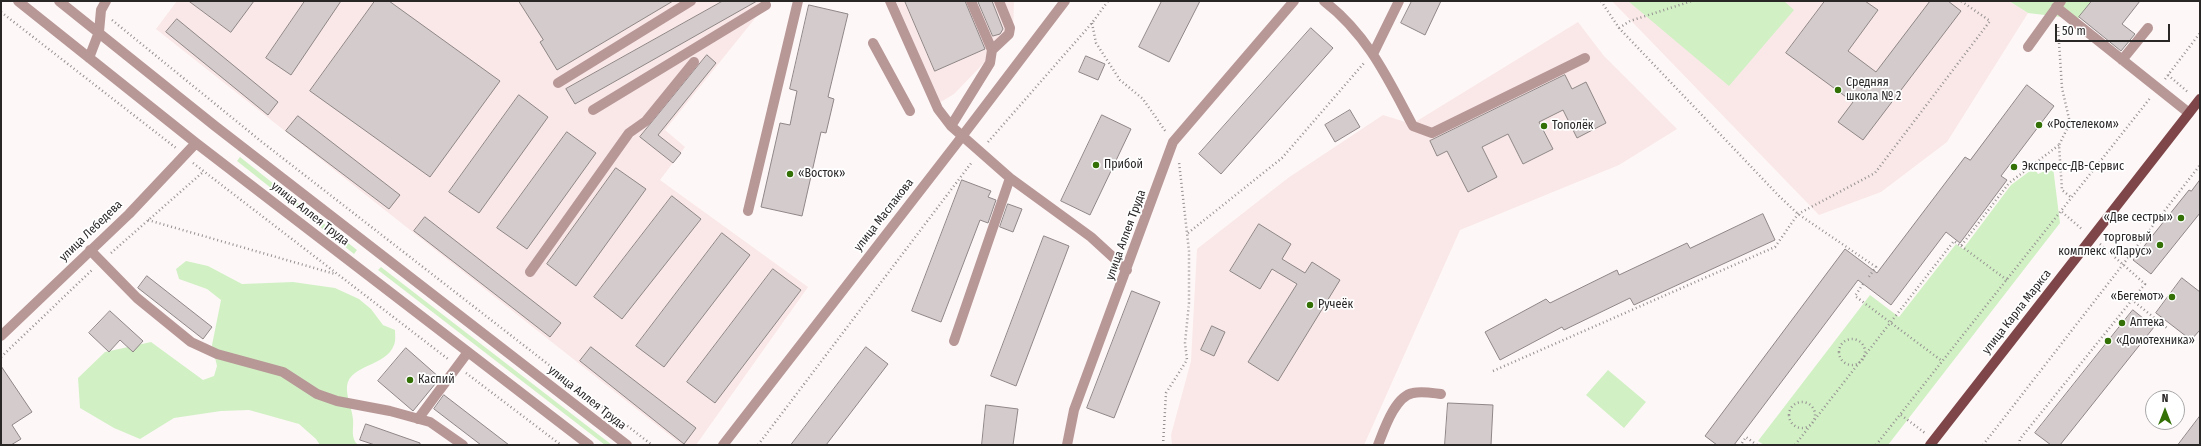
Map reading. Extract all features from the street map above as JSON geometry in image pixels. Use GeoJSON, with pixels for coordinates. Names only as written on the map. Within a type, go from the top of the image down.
{"type":"FeatureCollection","features":[{"type":"Feature","properties":{"kind":"main road","name":"улица Карла Маркса"},"geometry":{"type":"LineString","coordinates":[[1932,442],[2199,100]]}},
{"type":"Feature","properties":{"kind":"street","name":"улица Аллея Труда"},"geometry":{"type":"LineString","coordinates":[[18,1],[196,143],[589,445]]}},
{"type":"Feature","properties":{"kind":"street","name":"улица Аллея Труда"},"geometry":{"type":"LineString","coordinates":[[59,1],[215,126],[627,445]]}},
{"type":"Feature","properties":{"kind":"street"},"geometry":{"type":"LineString","coordinates":[[89,58],[99,32],[101,10],[106,1]]}},
{"type":"Feature","properties":{"kind":"street"},"geometry":{"type":"LineString","coordinates":[[558,83],[691,1]]}},
{"type":"Feature","properties":{"kind":"street"},"geometry":{"type":"LineString","coordinates":[[748,211],[798,1]]}},
{"type":"Feature","properties":{"kind":"street"},"geometry":{"type":"LineString","coordinates":[[890,1],[938,109],[951,126],[1010,178],[1091,237],[1127,270]]}},
{"type":"Feature","properties":{"kind":"street"},"geometry":{"type":"LineString","coordinates":[[951,126],[990,63],[992,50],[971,1]]}},
{"type":"Feature","properties":{"kind":"street"},"geometry":{"type":"LineString","coordinates":[[992,50],[1010,31],[999,1]]}},
{"type":"Feature","properties":{"kind":"street","name":"улица Маслакова"},"geometry":{"type":"LineString","coordinates":[[723,445],[1065,1]]}},
{"type":"Feature","properties":{"kind":"street","name":"улица Аллея Труда"},"geometry":{"type":"LineString","coordinates":[[1067,445],[1074,410],[1127,270],[1173,142],[1294,1]]}},
{"type":"Feature","properties":{"kind":"street"},"geometry":{"type":"LineString","coordinates":[[1324,1],[1341,14],[1374,52],[1413,126],[1432,133],[1585,58]]}},
{"type":"Feature","properties":{"kind":"street"},"geometry":{"type":"LineString","coordinates":[[1374,52],[1399,1]]}},
{"type":"Feature","properties":{"kind":"street"},"geometry":{"type":"LineString","coordinates":[[592,110],[766,4]]}},
{"type":"Feature","properties":{"kind":"street"},"geometry":{"type":"LineString","coordinates":[[2028,47],[2059,4],[2122,60],[2189,113]]}},
{"type":"Feature","properties":{"kind":"street"},"geometry":{"type":"LineString","coordinates":[[2122,60],[2148,28]]}},
{"type":"Feature","properties":{"kind":"street"},"geometry":{"type":"LineString","coordinates":[[873,43],[910,111]]}},
{"type":"Feature","properties":{"kind":"street"},"geometry":{"type":"LineString","coordinates":[[530,272],[629,133],[646,121],[694,62]]}},
{"type":"Feature","properties":{"kind":"street","name":"улица Лебедева"},"geometry":{"type":"LineString","coordinates":[[1,336],[129,214],[196,143]]}},
{"type":"Feature","properties":{"kind":"street"},"geometry":{"type":"LineString","coordinates":[[954,341],[1010,178]]}},
{"type":"Feature","properties":{"kind":"street"},"geometry":{"type":"LineString","coordinates":[[90,250],[136,298],[191,342],[216,354],[284,372],[317,394],[337,401],[390,411],[430,422],[463,445]]}},
{"type":"Feature","properties":{"kind":"street"},"geometry":{"type":"LineString","coordinates":[[418,419],[468,352]]}},
{"type":"Feature","properties":{"kind":"street"},"geometry":{"type":"LineString","coordinates":[[1378,445],[1390,416],[1401,400],[1411,393],[1441,394]]}},
{"type":"Feature","properties":{"kind":"path"},"geometry":{"type":"LineString","coordinates":[[758,445],[980,151],[1092,23],[1108,1]]}},
{"type":"Feature","properties":{"kind":"path"},"geometry":{"type":"LineString","coordinates":[[1601,1],[1619,28],[1798,214],[1876,267],[1868,278]]}},
{"type":"Feature","properties":{"kind":"path"},"geometry":{"type":"LineString","coordinates":[[1619,28],[1630,21],[1692,1]]}},
{"type":"Feature","properties":{"kind":"path"},"geometry":{"type":"LineString","coordinates":[[1493,371],[1775,247],[1798,214],[1875,173],[1990,21],[1961,1]]}},
{"type":"Feature","properties":{"kind":"path"},"geometry":{"type":"LineString","coordinates":[[1961,246],[2010,183],[2059,145],[2070,123],[2062,88],[2059,4]]}},
{"type":"Feature","properties":{"kind":"path"},"geometry":{"type":"LineString","coordinates":[[101,10],[269,147],[652,445]]}},
{"type":"Feature","properties":{"kind":"path"},"geometry":{"type":"LineString","coordinates":[[1,12],[337,275],[561,445]]}},
{"type":"Feature","properties":{"kind":"path"},"geometry":{"type":"LineString","coordinates":[[1092,23],[1096,43],[1120,80],[1143,99],[1173,142],[1182,175],[1188,233],[1189,303],[1186,343],[1187,360],[1166,393],[1163,445]]}},
{"type":"Feature","properties":{"kind":"path"},"geometry":{"type":"LineString","coordinates":[[1876,445],[2072,198],[2200,33]]}},
{"type":"Feature","properties":{"kind":"path"},"geometry":{"type":"LineString","coordinates":[[1188,233],[1282,158],[1374,52]]}},
{"type":"Feature","properties":{"kind":"path"},"geometry":{"type":"LineString","coordinates":[[2168,75],[2199,100]]}},
{"type":"Feature","properties":{"kind":"path"},"geometry":{"type":"LineString","coordinates":[[2059,145],[2062,190],[2072,198]]}},
{"type":"Feature","properties":{"kind":"path"},"geometry":{"type":"LineString","coordinates":[[1982,445],[2200,164]]}},
{"type":"Feature","properties":{"kind":"path"},"geometry":{"type":"LineString","coordinates":[[148,220],[337,275]]}},
{"type":"Feature","properties":{"kind":"path"},"geometry":{"type":"LineString","coordinates":[[1795,445],[1954,241],[2007,280]]}},
{"type":"Feature","properties":{"kind":"path"},"geometry":{"type":"LineString","coordinates":[[2019,445],[2020,439],[2145,284],[2122,263]]}},
{"type":"Feature","properties":{"kind":"path"},"geometry":{"type":"LineString","coordinates":[[1863,284],[1855,296],[1942,362]]}},
{"type":"Feature","properties":{"kind":"path"},"geometry":{"type":"LineString","coordinates":[[2132,300],[2167,328]]}},
{"type":"Feature","properties":{"kind":"path"},"geometry":{"type":"LineString","coordinates":[[1854,339],[1861,343],[1864,350],[1862,359],[1852,364],[1843,361],[1839,350],[1842,343],[1854,339]]}},
{"type":"Feature","properties":{"kind":"path"},"geometry":{"type":"LineString","coordinates":[[1799,402],[1809,404],[1814,410],[1812,422],[1806,427],[1797,427],[1791,422],[1790,411],[1799,402]]}},
{"type":"Feature","properties":{"kind":"path"},"geometry":{"type":"LineString","coordinates":[[1900,415],[1932,442]]}},
{"type":"Feature","properties":{"kind":"path"},"geometry":{"type":"LineString","coordinates":[[1742,443],[1746,437],[1757,445]]}},
{"type":"Feature","properties":{"kind":"shaded area"},"geometry":{"type":"Polygon","coordinates":[[[177,1],[763,1],[765,6],[665,130],[685,147],[660,180],[808,287],[696,445],[682,445],[156,29],[177,1]]]}},
{"type":"Feature","properties":{"kind":"shaded area"},"geometry":{"type":"Polygon","coordinates":[[[896,1],[1014,1],[1013,33],[954,94],[939,103],[896,1]]]}},
{"type":"Feature","properties":{"kind":"shaded area","name":"Средняя школа № 2"},"geometry":{"type":"Polygon","coordinates":[[[1612,1],[2009,1],[2028,13],[1947,142],[1881,192],[1819,215],[1612,1]]]}},
{"type":"Feature","properties":{"kind":"shaded area","name":"Ручеёк"},"geometry":{"type":"Polygon","coordinates":[[[1578,22],[1604,56],[1677,129],[1619,165],[1460,230],[1364,445],[1172,445],[1171,435],[1191,361],[1197,249],[1288,178],[1383,115],[1412,124],[1578,22]]]}},
{"type":"Feature","properties":{"kind":"green space"},"geometry":{"type":"Polygon","coordinates":[[[1628,1],[1784,1],[1794,10],[1729,86],[1628,1]]]}},
{"type":"Feature","properties":{"kind":"green space"},"geometry":{"type":"Polygon","coordinates":[[[2009,1],[2092,1],[2078,19],[2028,13],[2009,1]]]}},
{"type":"Feature","properties":{"kind":"green space"},"geometry":{"type":"Polygon","coordinates":[[[240,157],[357,250],[354,254],[237,161],[240,157]]]}},
{"type":"Feature","properties":{"kind":"green space"},"geometry":{"type":"Polygon","coordinates":[[[2053,167],[2060,223],[1888,445],[1764,445],[1758,441],[1870,295],[1899,317],[1956,244],[1963,249],[2011,185],[2034,168],[2038,174],[2053,167]]]}},
{"type":"Feature","properties":{"kind":"green space"},"geometry":{"type":"Polygon","coordinates":[[[186,261],[208,266],[242,284],[293,282],[335,288],[359,299],[371,309],[383,325],[395,330],[395,343],[390,352],[384,358],[354,373],[347,386],[347,394],[353,419],[353,436],[358,445],[320,445],[316,439],[299,424],[249,410],[221,411],[174,418],[140,439],[114,428],[80,408],[78,378],[105,352],[151,342],[203,380],[214,376],[217,366],[212,345],[221,300],[207,289],[179,279],[176,269],[186,261]]]}},
{"type":"Feature","properties":{"kind":"green space"},"geometry":{"type":"Polygon","coordinates":[[[381,267],[612,445],[605,445],[378,270],[381,267]]]}},
{"type":"Feature","properties":{"kind":"green space"},"geometry":{"type":"Polygon","coordinates":[[[1608,370],[1646,402],[1624,428],[1586,395],[1608,370]]]}},
{"type":"Feature","properties":{"kind":"building"},"geometry":{"type":"Polygon","coordinates":[[[189,1],[254,1],[231,32],[189,1]]]}},
{"type":"Feature","properties":{"kind":"building"},"geometry":{"type":"Polygon","coordinates":[[[305,1],[341,1],[291,75],[266,58],[305,1]]]}},
{"type":"Feature","properties":{"kind":"building"},"geometry":{"type":"Polygon","coordinates":[[[375,1],[389,1],[500,81],[430,177],[310,91],[375,1]]]}},
{"type":"Feature","properties":{"kind":"building"},"geometry":{"type":"Polygon","coordinates":[[[519,1],[673,1],[557,70],[540,42],[543,40],[519,1]]]}},
{"type":"Feature","properties":{"kind":"building"},"geometry":{"type":"Polygon","coordinates":[[[723,1],[757,1],[575,104],[566,89],[723,1]]]}},
{"type":"Feature","properties":{"kind":"building"},"geometry":{"type":"Polygon","coordinates":[[[905,1],[965,1],[985,49],[935,71],[905,1]]]}},
{"type":"Feature","properties":{"kind":"building"},"geometry":{"type":"Polygon","coordinates":[[[978,1],[992,1],[1003,29],[1000,34],[993,36],[978,1]]]}},
{"type":"Feature","properties":{"kind":"building"},"geometry":{"type":"Polygon","coordinates":[[[1162,1],[1200,1],[1169,62],[1139,47],[1162,1]]]}},
{"type":"Feature","properties":{"kind":"building"},"geometry":{"type":"Polygon","coordinates":[[[1412,1],[1441,1],[1425,35],[1401,23],[1412,1]]]}},
{"type":"Feature","properties":{"kind":"building"},"geometry":{"type":"Polygon","coordinates":[[[1825,1],[1865,1],[1878,10],[1848,51],[1876,72],[1930,1],[1948,1],[1961,11],[1863,140],[1838,122],[1853,102],[1786,53],[1825,1]]]}},
{"type":"Feature","properties":{"kind":"building"},"geometry":{"type":"Polygon","coordinates":[[[2092,1],[2140,1],[2122,24],[2135,34],[2121,51],[2079,17],[2092,1]]]}},
{"type":"Feature","properties":{"kind":"building"},"geometry":{"type":"Polygon","coordinates":[[[809,5],[848,14],[828,97],[834,99],[826,133],[821,132],[802,216],[761,207],[780,123],[790,125],[797,91],[790,89],[809,5]]]}},
{"type":"Feature","properties":{"kind":"building"},"geometry":{"type":"Polygon","coordinates":[[[177,19],[278,102],[268,115],[166,32],[177,19]]]}},
{"type":"Feature","properties":{"kind":"building"},"geometry":{"type":"Polygon","coordinates":[[[1311,28],[1333,48],[1221,174],[1199,154],[1311,28]]]}},
{"type":"Feature","properties":{"kind":"building"},"geometry":{"type":"Polygon","coordinates":[[[707,55],[716,63],[658,135],[681,153],[673,163],[640,137],[707,55]]]}},
{"type":"Feature","properties":{"kind":"building"},"geometry":{"type":"Polygon","coordinates":[[[1086,56],[1105,64],[1098,80],[1079,72],[1086,56]]]}},
{"type":"Feature","properties":{"kind":"building"},"geometry":{"type":"Polygon","coordinates":[[[1565,75],[1572,89],[1586,82],[1606,123],[1577,138],[1563,110],[1539,122],[1553,149],[1523,164],[1508,134],[1482,147],[1497,177],[1468,192],[1447,151],[1437,156],[1430,141],[1565,75]]]}},
{"type":"Feature","properties":{"kind":"building"},"geometry":{"type":"Polygon","coordinates":[[[2027,85],[2054,106],[2001,176],[2007,180],[1960,243],[1946,232],[1891,305],[1858,280],[1734,445],[1717,445],[1705,436],[1845,249],[1877,273],[1965,157],[1970,160],[2027,85]]]}},
{"type":"Feature","properties":{"kind":"building"},"geometry":{"type":"Polygon","coordinates":[[[519,95],[548,117],[479,213],[449,192],[519,95]]]}},
{"type":"Feature","properties":{"kind":"building"},"geometry":{"type":"Polygon","coordinates":[[[1350,110],[1360,127],[1335,142],[1325,125],[1350,110]]]}},
{"type":"Feature","properties":{"kind":"building","name":"Прибой"},"geometry":{"type":"Polygon","coordinates":[[[1102,115],[1131,129],[1090,215],[1061,201],[1102,115]]]}},
{"type":"Feature","properties":{"kind":"building"},"geometry":{"type":"Polygon","coordinates":[[[298,116],[400,195],[389,209],[286,131],[298,116]]]}},
{"type":"Feature","properties":{"kind":"building"},"geometry":{"type":"Polygon","coordinates":[[[567,132],[596,153],[527,249],[497,228],[567,132]]]}},
{"type":"Feature","properties":{"kind":"building"},"geometry":{"type":"Polygon","coordinates":[[[616,168],[646,189],[576,286],[547,264],[616,168]]]}},
{"type":"Feature","properties":{"kind":"building"},"geometry":{"type":"Polygon","coordinates":[[[962,180],[991,191],[988,197],[996,200],[988,223],[980,220],[941,322],[912,311],[962,180]]]}},
{"type":"Feature","properties":{"kind":"building"},"geometry":{"type":"Polygon","coordinates":[[[2200,180],[2200,213],[2151,274],[2133,260],[2189,190],[2191,191],[2200,180]]]}},
{"type":"Feature","properties":{"kind":"building"},"geometry":{"type":"Polygon","coordinates":[[[672,196],[701,219],[622,319],[594,297],[672,196]]]}},
{"type":"Feature","properties":{"kind":"building"},"geometry":{"type":"Polygon","coordinates":[[[1008,204],[1022,209],[1013,232],[1000,227],[1008,204]]]}},
{"type":"Feature","properties":{"kind":"building"},"geometry":{"type":"Polygon","coordinates":[[[1763,214],[1775,240],[1634,305],[1630,298],[1564,330],[1562,327],[1500,360],[1485,332],[1546,299],[1550,303],[1617,270],[1619,275],[1687,243],[1690,248],[1763,214]]]}},
{"type":"Feature","properties":{"kind":"building"},"geometry":{"type":"Polygon","coordinates":[[[425,217],[561,323],[550,337],[414,231],[425,217]]]}},
{"type":"Feature","properties":{"kind":"building"},"geometry":{"type":"Polygon","coordinates":[[[1259,224],[1291,244],[1282,259],[1305,273],[1312,262],[1340,280],[1278,381],[1248,362],[1297,284],[1272,269],[1260,289],[1230,271],[1259,224]]]}},
{"type":"Feature","properties":{"kind":"building"},"geometry":{"type":"Polygon","coordinates":[[[722,233],[750,255],[664,367],[636,346],[722,233]]]}},
{"type":"Feature","properties":{"kind":"building"},"geometry":{"type":"Polygon","coordinates":[[[1044,236],[1069,246],[1016,386],[991,376],[1044,236]]]}},
{"type":"Feature","properties":{"kind":"building"},"geometry":{"type":"Polygon","coordinates":[[[773,269],[801,290],[715,403],[687,382],[773,269]]]}},
{"type":"Feature","properties":{"kind":"building"},"geometry":{"type":"Polygon","coordinates":[[[147,276],[212,327],[203,339],[138,288],[147,276]]]}},
{"type":"Feature","properties":{"kind":"building"},"geometry":{"type":"Polygon","coordinates":[[[2182,278],[2200,292],[2200,330],[2191,340],[2156,313],[2182,278]]]}},
{"type":"Feature","properties":{"kind":"building"},"geometry":{"type":"Polygon","coordinates":[[[1132,291],[1160,302],[1114,418],[1087,408],[1132,291]]]}},
{"type":"Feature","properties":{"kind":"building"},"geometry":{"type":"Polygon","coordinates":[[[2133,310],[2154,327],[2060,445],[2051,445],[2035,433],[2133,310]]]}},
{"type":"Feature","properties":{"kind":"building"},"geometry":{"type":"Polygon","coordinates":[[[110,311],[143,341],[133,352],[120,340],[109,352],[89,333],[110,311]]]}},
{"type":"Feature","properties":{"kind":"building"},"geometry":{"type":"Polygon","coordinates":[[[1212,326],[1225,332],[1214,356],[1201,350],[1212,326]]]}},
{"type":"Feature","properties":{"kind":"building"},"geometry":{"type":"Polygon","coordinates":[[[591,347],[696,428],[684,444],[580,361],[591,347]]]}},
{"type":"Feature","properties":{"kind":"building"},"geometry":{"type":"Polygon","coordinates":[[[866,347],[888,364],[826,445],[791,445],[866,347]]]}},
{"type":"Feature","properties":{"kind":"building","name":"Каспий"},"geometry":{"type":"Polygon","coordinates":[[[406,348],[440,378],[413,411],[378,381],[406,348]]]}},
{"type":"Feature","properties":{"kind":"building"},"geometry":{"type":"Polygon","coordinates":[[[1,366],[32,412],[12,425],[21,439],[11,445],[1,445],[1,366]]]}},
{"type":"Feature","properties":{"kind":"building"},"geometry":{"type":"Polygon","coordinates":[[[444,395],[509,445],[481,445],[434,409],[444,395]]]}},
{"type":"Feature","properties":{"kind":"building"},"geometry":{"type":"Polygon","coordinates":[[[1448,403],[1493,405],[1491,445],[1445,445],[1448,403]]]}},
{"type":"Feature","properties":{"kind":"building"},"geometry":{"type":"Polygon","coordinates":[[[986,405],[1018,409],[1013,445],[982,445],[986,405]]]}},
{"type":"Feature","properties":{"kind":"building"},"geometry":{"type":"Polygon","coordinates":[[[2200,416],[2200,445],[2178,445],[2200,416]]]}},
{"type":"Feature","properties":{"kind":"building"},"geometry":{"type":"Polygon","coordinates":[[[366,424],[420,443],[420,445],[375,445],[360,440],[366,424]]]}},
{"type":"Feature","properties":{"kind":"place","name":"Средняя школа № 2"},"geometry":{"type":"Point","coordinates":[1838,90]}},
{"type":"Feature","properties":{"kind":"place","name":"«Ростелеком»"},"geometry":{"type":"Point","coordinates":[2039,125]}},
{"type":"Feature","properties":{"kind":"place","name":"Тополёк"},"geometry":{"type":"Point","coordinates":[1544,126]}},
{"type":"Feature","properties":{"kind":"place","name":"Прибой"},"geometry":{"type":"Point","coordinates":[1096,165]}},
{"type":"Feature","properties":{"kind":"place","name":"Экспресс-ДВ-Сервис"},"geometry":{"type":"Point","coordinates":[2014,167]}},
{"type":"Feature","properties":{"kind":"place","name":"«Восток»"},"geometry":{"type":"Point","coordinates":[790,174]}},
{"type":"Feature","properties":{"kind":"place","name":"«Две сестры»"},"geometry":{"type":"Point","coordinates":[2181,218]}},
{"type":"Feature","properties":{"kind":"place","name":"торговый комплекс «Парус»"},"geometry":{"type":"Point","coordinates":[2160,245]}},
{"type":"Feature","properties":{"kind":"place","name":"«Бегемот»"},"geometry":{"type":"Point","coordinates":[2172,297]}},
{"type":"Feature","properties":{"kind":"place","name":"Ручеёк"},"geometry":{"type":"Point","coordinates":[1310,305]}},
{"type":"Feature","properties":{"kind":"place","name":"Аптека"},"geometry":{"type":"Point","coordinates":[2122,323]}},
{"type":"Feature","properties":{"kind":"place","name":"«Домотехника»"},"geometry":{"type":"Point","coordinates":[2108,341]}},
{"type":"Feature","properties":{"kind":"place","name":"Каспий"},"geometry":{"type":"Point","coordinates":[410,380]}}]}
